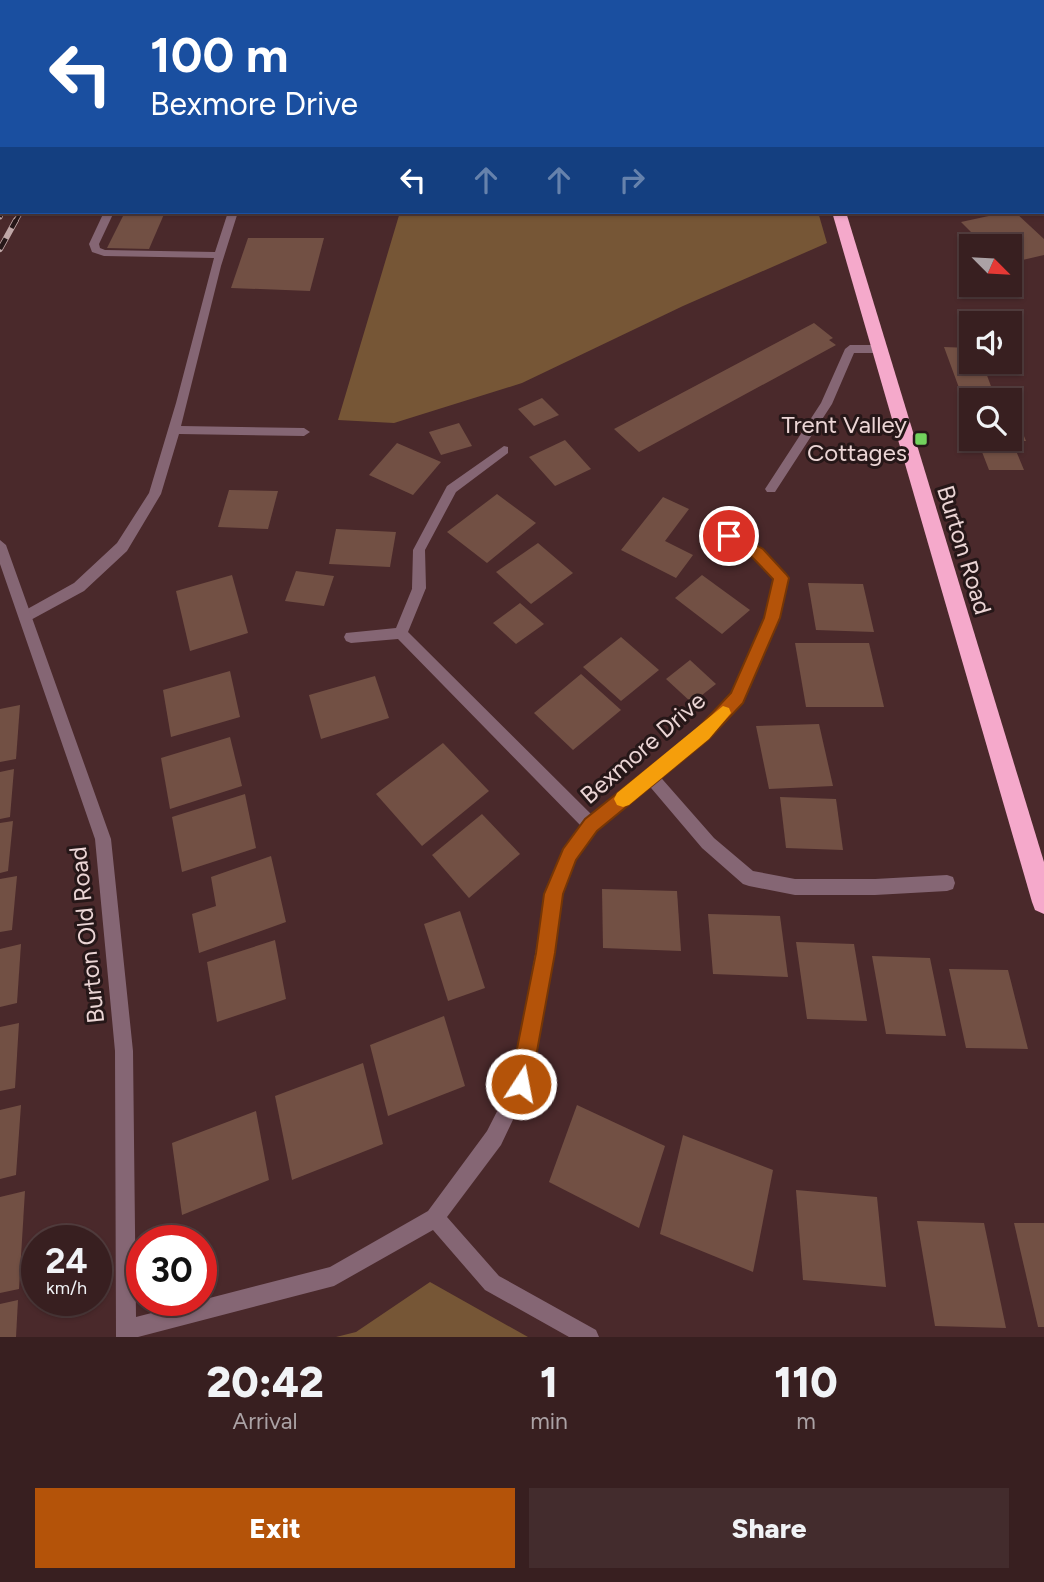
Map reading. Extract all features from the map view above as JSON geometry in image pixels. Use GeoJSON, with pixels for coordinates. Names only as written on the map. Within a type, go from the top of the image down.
{"type":"FeatureCollection","features":[{"type":"Feature","properties":{"kind":"highway","name":"Burton Road"},"geometry":{"type":"LineString","coordinates":[[840,214],[1043,893]]}},
{"type":"Feature","properties":{"kind":"street"},"geometry":{"type":"LineString","coordinates":[[108,214],[94,244],[96,250],[104,253],[218,255]]}},
{"type":"Feature","properties":{"kind":"street"},"geometry":{"type":"LineString","coordinates":[[27,616],[79,587],[122,547],[155,494],[189,379],[218,255],[232,214]]}},
{"type":"Feature","properties":{"kind":"street"},"geometry":{"type":"LineString","coordinates":[[771,489],[826,404],[850,349],[879,349]]}},
{"type":"Feature","properties":{"kind":"street"},"geometry":{"type":"LineString","coordinates":[[174,429],[304,432]]}},
{"type":"Feature","properties":{"kind":"street"},"geometry":{"type":"LineString","coordinates":[[352,637],[401,633],[419,588],[419,550],[451,489],[504,450]]}},
{"type":"Feature","properties":{"kind":"street","name":"Bexmore Drive"},"geometry":{"type":"LineString","coordinates":[[126,1334],[334,1276],[435,1218],[494,1138],[521,1084],[554,894],[569,855],[591,825],[703,734],[737,698],[772,618],[781,578],[758,553],[729,536]]}},
{"type":"Feature","properties":{"kind":"street","name":"Burton Old Road"},"geometry":{"type":"LineString","coordinates":[[0,545],[103,839],[124,1051],[126,1334]]}},
{"type":"Feature","properties":{"kind":"street","name":"Bexmore Drive"},"geometry":{"type":"LineString","coordinates":[[401,633],[591,825]]}},
{"type":"Feature","properties":{"kind":"street"},"geometry":{"type":"LineString","coordinates":[[651,777],[708,843],[749,878],[795,887],[875,887],[947,883]]}},
{"type":"Feature","properties":{"kind":"street"},"geometry":{"type":"LineString","coordinates":[[435,1218],[492,1283],[589,1337]]}},
{"type":"Feature","properties":{"kind":"shaded area"},"geometry":{"type":"Polygon","coordinates":[[[399,214],[819,214],[827,243],[683,306],[522,383],[394,423],[338,420],[399,214]]]}},
{"type":"Feature","properties":{"kind":"shaded area"},"geometry":{"type":"Polygon","coordinates":[[[430,1282],[528,1337],[336,1337],[356,1332],[430,1282]]]}},
{"type":"Feature","properties":{"kind":"building"},"geometry":{"type":"Polygon","coordinates":[[[124,214],[164,214],[149,249],[107,248],[124,214]]]}},
{"type":"Feature","properties":{"kind":"building"},"geometry":{"type":"Polygon","coordinates":[[[998,214],[1017,214],[1044,239],[1044,255],[1022,260],[1022,234],[973,234],[961,222],[998,214]]]}},
{"type":"Feature","properties":{"kind":"building"},"geometry":{"type":"Polygon","coordinates":[[[248,238],[324,238],[310,291],[231,288],[248,238]]]}},
{"type":"Feature","properties":{"kind":"building"},"geometry":{"type":"Polygon","coordinates":[[[814,323],[833,338],[829,340],[836,345],[639,452],[614,429],[814,323]]]}},
{"type":"Feature","properties":{"kind":"building"},"geometry":{"type":"Polygon","coordinates":[[[944,347],[959,348],[959,374],[986,374],[992,388],[959,388],[944,347]]]}},
{"type":"Feature","properties":{"kind":"building"},"geometry":{"type":"Polygon","coordinates":[[[542,398],[559,415],[534,426],[518,409],[542,398]]]}},
{"type":"Feature","properties":{"kind":"building"},"geometry":{"type":"Polygon","coordinates":[[[459,423],[472,446],[441,455],[429,432],[459,423]]]}},
{"type":"Feature","properties":{"kind":"building"},"geometry":{"type":"Polygon","coordinates":[[[565,440],[591,469],[555,486],[529,457],[565,440]]]}},
{"type":"Feature","properties":{"kind":"building"},"geometry":{"type":"Polygon","coordinates":[[[397,443],[441,462],[413,495],[369,475],[397,443]]]}},
{"type":"Feature","properties":{"kind":"building"},"geometry":{"type":"Polygon","coordinates":[[[982,451],[1016,451],[1024,470],[989,470],[982,451]]]}},
{"type":"Feature","properties":{"kind":"building"},"geometry":{"type":"Polygon","coordinates":[[[229,490],[278,491],[268,529],[218,527],[229,490]]]}},
{"type":"Feature","properties":{"kind":"building"},"geometry":{"type":"Polygon","coordinates":[[[497,494],[536,523],[487,563],[447,532],[497,494]]]}},
{"type":"Feature","properties":{"kind":"building"},"geometry":{"type":"Polygon","coordinates":[[[663,497],[689,509],[665,541],[693,555],[676,578],[621,550],[663,497]]]}},
{"type":"Feature","properties":{"kind":"building"},"geometry":{"type":"Polygon","coordinates":[[[336,529],[396,532],[390,567],[329,564],[336,529]]]}},
{"type":"Feature","properties":{"kind":"building"},"geometry":{"type":"Polygon","coordinates":[[[538,543],[573,573],[531,604],[496,572],[538,543]]]}},
{"type":"Feature","properties":{"kind":"building"},"geometry":{"type":"Polygon","coordinates":[[[296,571],[334,576],[324,606],[285,601],[296,571]]]}},
{"type":"Feature","properties":{"kind":"building"},"geometry":{"type":"Polygon","coordinates":[[[232,575],[248,633],[190,651],[176,591],[232,575]]]}},
{"type":"Feature","properties":{"kind":"building"},"geometry":{"type":"Polygon","coordinates":[[[702,575],[750,610],[722,634],[675,598],[702,575]]]}},
{"type":"Feature","properties":{"kind":"building"},"geometry":{"type":"Polygon","coordinates":[[[808,583],[863,584],[874,632],[816,630],[808,583]]]}},
{"type":"Feature","properties":{"kind":"building"},"geometry":{"type":"Polygon","coordinates":[[[520,603],[544,624],[516,644],[493,623],[520,603]]]}},
{"type":"Feature","properties":{"kind":"building"},"geometry":{"type":"Polygon","coordinates":[[[621,637],[659,670],[621,701],[583,667],[621,637]]]}},
{"type":"Feature","properties":{"kind":"building"},"geometry":{"type":"Polygon","coordinates":[[[795,643],[869,643],[884,707],[806,707],[795,643]]]}},
{"type":"Feature","properties":{"kind":"building"},"geometry":{"type":"Polygon","coordinates":[[[690,660],[716,684],[692,703],[666,679],[690,660]]]}},
{"type":"Feature","properties":{"kind":"building"},"geometry":{"type":"Polygon","coordinates":[[[230,671],[240,717],[171,737],[163,690],[230,671]]]}},
{"type":"Feature","properties":{"kind":"building"},"geometry":{"type":"Polygon","coordinates":[[[581,674],[621,710],[573,750],[534,713],[581,674]]]}},
{"type":"Feature","properties":{"kind":"building"},"geometry":{"type":"Polygon","coordinates":[[[375,676],[389,718],[321,739],[309,695],[375,676]]]}},
{"type":"Feature","properties":{"kind":"building"},"geometry":{"type":"Polygon","coordinates":[[[20,705],[16,759],[0,762],[0,709],[20,705]]]}},
{"type":"Feature","properties":{"kind":"building"},"geometry":{"type":"Polygon","coordinates":[[[819,724],[833,786],[769,789],[756,726],[819,724]]]}},
{"type":"Feature","properties":{"kind":"building"},"geometry":{"type":"Polygon","coordinates":[[[230,737],[242,786],[170,809],[161,758],[230,737]]]}},
{"type":"Feature","properties":{"kind":"building"},"geometry":{"type":"Polygon","coordinates":[[[443,743],[489,791],[422,846],[376,794],[443,743]]]}},
{"type":"Feature","properties":{"kind":"building"},"geometry":{"type":"Polygon","coordinates":[[[14,769],[10,817],[0,819],[0,772],[14,769]]]}},
{"type":"Feature","properties":{"kind":"building"},"geometry":{"type":"Polygon","coordinates":[[[245,794],[256,848],[182,872],[172,817],[245,794]]]}},
{"type":"Feature","properties":{"kind":"building"},"geometry":{"type":"Polygon","coordinates":[[[780,797],[836,799],[843,850],[786,848],[780,797]]]}},
{"type":"Feature","properties":{"kind":"building"},"geometry":{"type":"Polygon","coordinates":[[[482,814],[520,854],[469,898],[432,855],[482,814]]]}},
{"type":"Feature","properties":{"kind":"building"},"geometry":{"type":"Polygon","coordinates":[[[13,821],[8,871],[0,873],[0,823],[13,821]]]}},
{"type":"Feature","properties":{"kind":"building"},"geometry":{"type":"Polygon","coordinates":[[[271,856],[286,922],[199,953],[192,914],[216,906],[211,877],[271,856]]]}},
{"type":"Feature","properties":{"kind":"building"},"geometry":{"type":"Polygon","coordinates":[[[17,876],[12,930],[0,932],[0,879],[17,876]]]}},
{"type":"Feature","properties":{"kind":"building"},"geometry":{"type":"Polygon","coordinates":[[[602,889],[677,891],[681,951],[603,948],[602,889]]]}},
{"type":"Feature","properties":{"kind":"building"},"geometry":{"type":"Polygon","coordinates":[[[460,911],[485,988],[448,1001],[424,924],[460,911]]]}},
{"type":"Feature","properties":{"kind":"building"},"geometry":{"type":"Polygon","coordinates":[[[708,914],[780,916],[788,977],[713,974],[708,914]]]}},
{"type":"Feature","properties":{"kind":"building"},"geometry":{"type":"Polygon","coordinates":[[[275,940],[286,999],[217,1022],[207,962],[275,940]]]}},
{"type":"Feature","properties":{"kind":"building"},"geometry":{"type":"Polygon","coordinates":[[[796,942],[854,944],[867,1021],[807,1019],[796,942]]]}},
{"type":"Feature","properties":{"kind":"building"},"geometry":{"type":"Polygon","coordinates":[[[21,944],[17,1003],[0,1007],[0,949],[21,944]]]}},
{"type":"Feature","properties":{"kind":"building"},"geometry":{"type":"Polygon","coordinates":[[[872,956],[930,958],[946,1036],[886,1034],[872,956]]]}},
{"type":"Feature","properties":{"kind":"building"},"geometry":{"type":"Polygon","coordinates":[[[949,969],[1008,970],[1028,1049],[966,1048],[949,969]]]}},
{"type":"Feature","properties":{"kind":"building"},"geometry":{"type":"Polygon","coordinates":[[[444,1016],[465,1086],[388,1116],[370,1045],[444,1016]]]}},
{"type":"Feature","properties":{"kind":"building"},"geometry":{"type":"Polygon","coordinates":[[[19,1023],[15,1088],[0,1091],[0,1027],[19,1023]]]}},
{"type":"Feature","properties":{"kind":"building"},"geometry":{"type":"Polygon","coordinates":[[[363,1063],[383,1144],[292,1180],[275,1096],[363,1063]]]}},
{"type":"Feature","properties":{"kind":"building"},"geometry":{"type":"Polygon","coordinates":[[[21,1105],[16,1175],[0,1179],[0,1110],[21,1105]]]}},
{"type":"Feature","properties":{"kind":"building"},"geometry":{"type":"Polygon","coordinates":[[[577,1105],[665,1146],[639,1228],[549,1182],[577,1105]]]}},
{"type":"Feature","properties":{"kind":"building"},"geometry":{"type":"Polygon","coordinates":[[[256,1111],[269,1180],[182,1215],[172,1143],[256,1111]]]}},
{"type":"Feature","properties":{"kind":"building"},"geometry":{"type":"Polygon","coordinates":[[[683,1135],[773,1170],[753,1272],[660,1234],[683,1135]]]}},
{"type":"Feature","properties":{"kind":"building"},"geometry":{"type":"Polygon","coordinates":[[[796,1190],[877,1197],[886,1287],[803,1280],[796,1190]]]}},
{"type":"Feature","properties":{"kind":"building"},"geometry":{"type":"Polygon","coordinates":[[[25,1191],[19,1289],[0,1293],[0,1197],[25,1191]]]}},
{"type":"Feature","properties":{"kind":"building"},"geometry":{"type":"Polygon","coordinates":[[[917,1221],[984,1223],[1006,1328],[935,1326],[917,1221]]]}},
{"type":"Feature","properties":{"kind":"building"},"geometry":{"type":"Polygon","coordinates":[[[1014,1223],[1044,1223],[1044,1327],[1038,1327],[1014,1223]]]}},
{"type":"Feature","properties":{"kind":"building"},"geometry":{"type":"Polygon","coordinates":[[[18,1300],[16,1337],[0,1337],[0,1304],[18,1300]]]}},
{"type":"Feature","properties":{"kind":"railway"},"geometry":{"type":"LineString","coordinates":[[15,222],[20,214]]}},
{"type":"Feature","properties":{"kind":"railway"},"geometry":{"type":"LineString","coordinates":[[0,249],[16,220]]}},
{"type":"Feature","properties":{"kind":"slow traffic"},"geometry":{"type":"LineString","coordinates":[[623,799],[703,734],[723,713]]}},
{"type":"Feature","properties":{"kind":"place","name":"Trent Valley Cottages"},"geometry":{"type":"Point","coordinates":[921,439]}},
{"type":"Feature","properties":{"kind":"route"},"geometry":{"type":"LineString","coordinates":[[521,1084],[554,894],[569,855],[591,825],[703,734],[737,698],[772,618],[781,578],[758,553],[729,536]]}}]}
